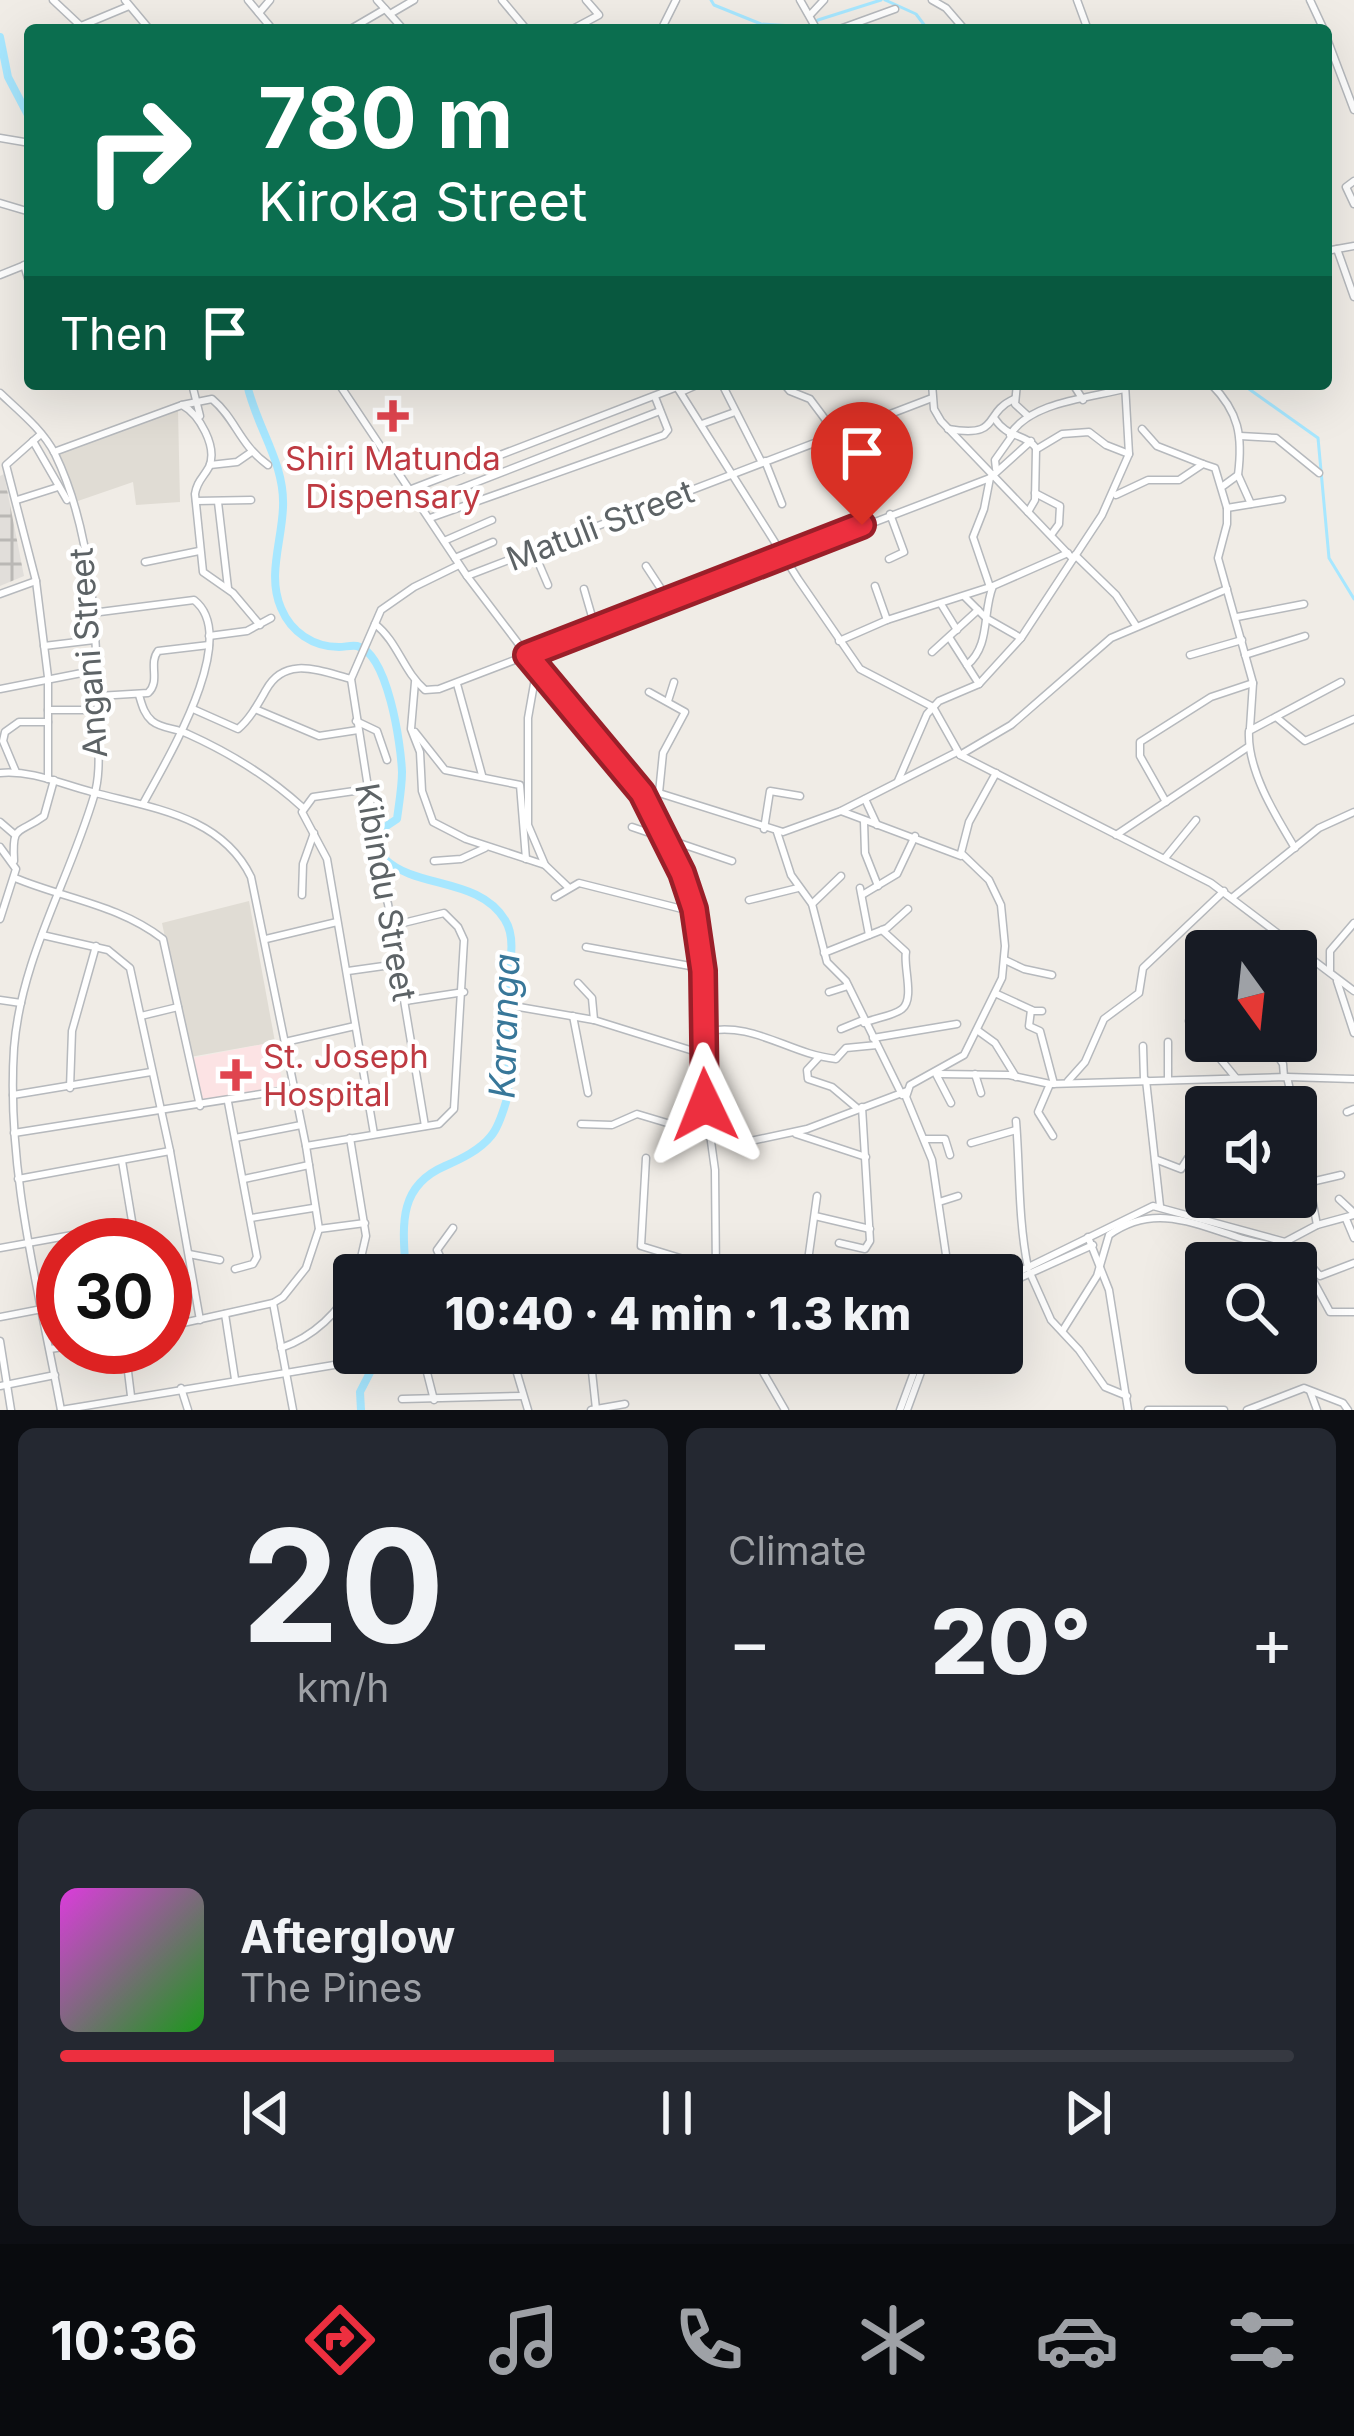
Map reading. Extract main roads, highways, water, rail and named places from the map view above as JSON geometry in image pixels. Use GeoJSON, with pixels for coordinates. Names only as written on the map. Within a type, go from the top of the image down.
{"type":"FeatureCollection","features":[{"type":"Feature","properties":{"kind":"waterway"},"geometry":{"type":"LineString","coordinates":[[711,0],[761,24]]}},
{"type":"Feature","properties":{"kind":"waterway"},"geometry":{"type":"LineString","coordinates":[[813,24],[881,0]]}},
{"type":"Feature","properties":{"kind":"waterway"},"geometry":{"type":"LineString","coordinates":[[885,0],[916,14],[924,24]]}},
{"type":"Feature","properties":{"kind":"waterway","name":"Karanga"},"geometry":{"type":"LineString","coordinates":[[0,37],[8,77],[24,108]]}},
{"type":"Feature","properties":{"kind":"waterway","name":"Karanga"},"geometry":{"type":"LineString","coordinates":[[249,390],[282,491],[275,571],[281,608],[297,631],[312,641],[357,646],[368,652],[391,702],[402,778],[397,819],[382,829],[385,859],[413,875],[480,897],[505,920],[511,938],[505,1001],[509,1077],[505,1106],[487,1141],[418,1185],[406,1211],[405,1254]]}},
{"type":"Feature","properties":{"kind":"waterway"},"geometry":{"type":"LineString","coordinates":[[1250,390],[1318,438],[1329,558],[1354,599]]}},
{"type":"Feature","properties":{"kind":"waterway","name":"Karanga"},"geometry":{"type":"LineString","coordinates":[[361,1410],[360,1392],[369,1374]]}},
{"type":"Feature","properties":{"kind":"place","name":"Shiri Matunda Dispensary"},"geometry":{"type":"Point","coordinates":[393,416]}},
{"type":"Feature","properties":{"kind":"place","name":"St. Joseph Hospital"},"geometry":{"type":"Point","coordinates":[236,1075]}}]}
